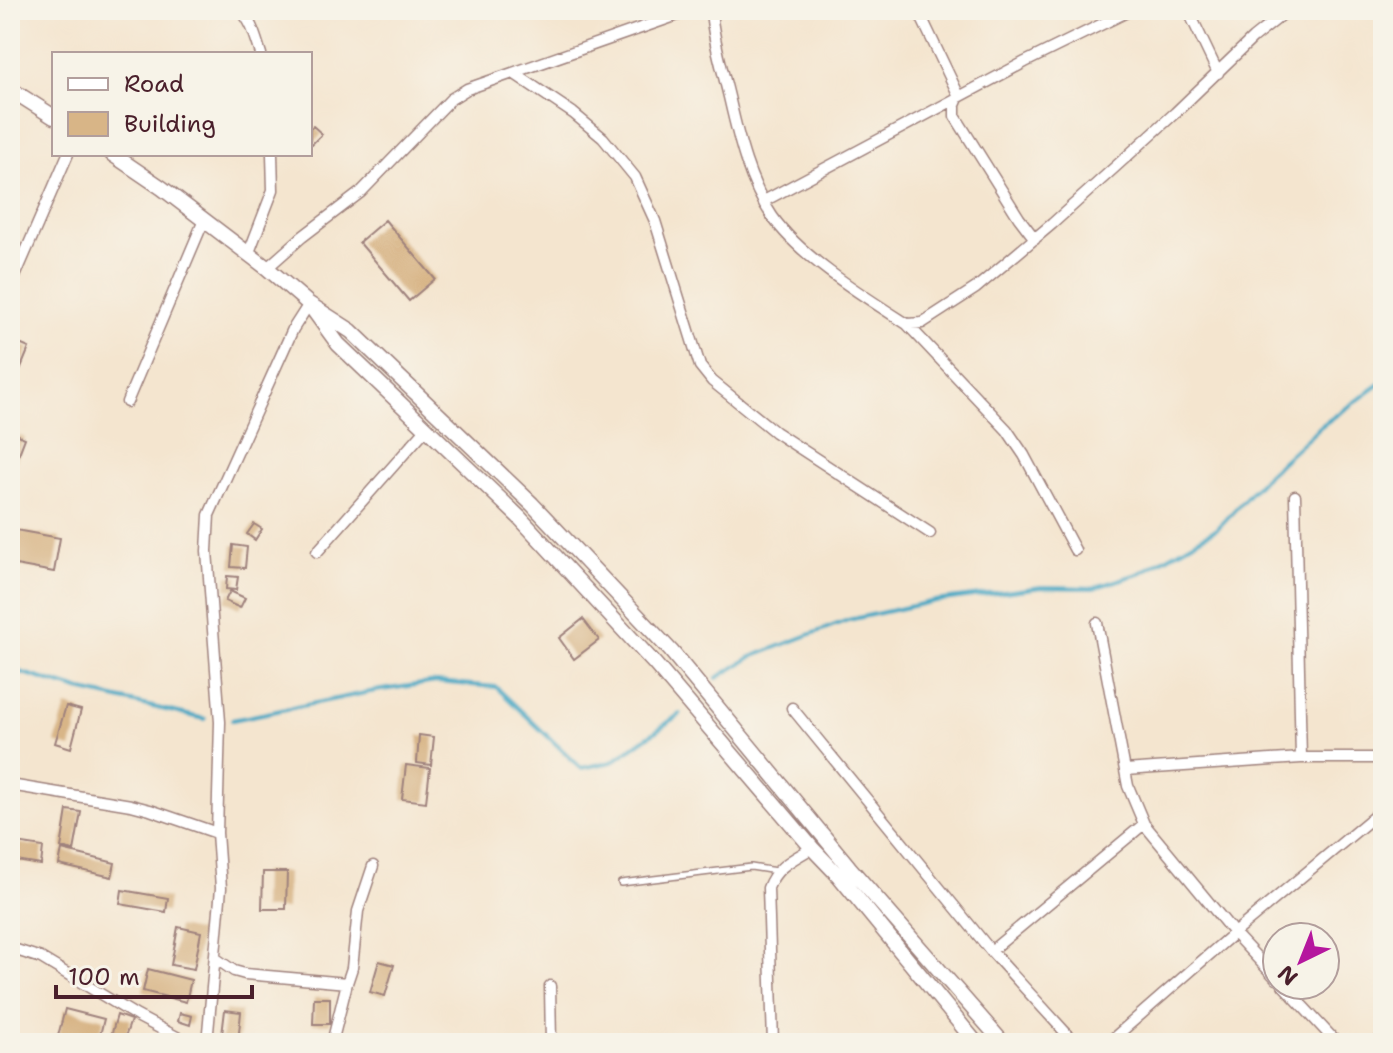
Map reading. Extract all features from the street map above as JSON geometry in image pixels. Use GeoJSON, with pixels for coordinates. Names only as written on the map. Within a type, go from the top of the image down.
{"type":"FeatureCollection","features":[{"type":"Feature","properties":{"kind":"street"},"geometry":{"type":"LineString","coordinates":[[240,10],[253,30],[260,52]]}},
{"type":"Feature","properties":{"kind":"street"},"geometry":{"type":"LineString","coordinates":[[267,268],[361,192],[451,99],[467,89],[692,10]]}},
{"type":"Feature","properties":{"kind":"street"},"geometry":{"type":"LineString","coordinates":[[711,10],[738,136],[747,163],[773,217],[792,239],[828,270],[907,324],[1007,430],[1024,455],[1075,550]]}},
{"type":"Feature","properties":{"kind":"street"},"geometry":{"type":"LineString","coordinates":[[918,10],[959,96],[955,116],[1035,239]]}},
{"type":"Feature","properties":{"kind":"street"},"geometry":{"type":"LineString","coordinates":[[764,201],[959,96],[1131,10]]}},
{"type":"Feature","properties":{"kind":"street"},"geometry":{"type":"LineString","coordinates":[[1188,10],[1218,73]]}},
{"type":"Feature","properties":{"kind":"street"},"geometry":{"type":"LineString","coordinates":[[907,324],[922,323],[976,288],[1035,239],[1253,38],[1288,10]]}},
{"type":"Feature","properties":{"kind":"street"},"geometry":{"type":"LineString","coordinates":[[515,74],[573,113],[603,138],[635,177],[655,221],[700,366],[712,381],[775,432],[930,533]]}},
{"type":"Feature","properties":{"kind":"street"},"geometry":{"type":"LineString","coordinates":[[10,89],[52,116]]}},
{"type":"Feature","properties":{"kind":"street"},"geometry":{"type":"LineString","coordinates":[[10,288],[67,156]]}},
{"type":"Feature","properties":{"kind":"street"},"geometry":{"type":"LineString","coordinates":[[115,156],[267,268],[309,304],[351,331],[532,504],[661,640],[849,867],[1003,1043]]}},
{"type":"Feature","properties":{"kind":"street"},"geometry":{"type":"LineString","coordinates":[[248,255],[273,190],[272,156]]}},
{"type":"Feature","properties":{"kind":"street"},"geometry":{"type":"LineString","coordinates":[[127,402],[204,220]]}},
{"type":"Feature","properties":{"kind":"street"},"geometry":{"type":"LineString","coordinates":[[309,304],[338,344],[519,517],[655,664],[849,887],[976,1043]]}},
{"type":"Feature","properties":{"kind":"street"},"geometry":{"type":"LineString","coordinates":[[207,1043],[220,897],[217,833],[220,722],[207,551],[209,515],[293,329],[309,304]]}},
{"type":"Feature","properties":{"kind":"street"},"geometry":{"type":"LineString","coordinates":[[317,552],[426,429]]}},
{"type":"Feature","properties":{"kind":"street"},"geometry":{"type":"LineString","coordinates":[[1295,496],[1301,758]]}},
{"type":"Feature","properties":{"kind":"street"},"geometry":{"type":"LineString","coordinates":[[1097,623],[1128,786],[1144,824],[1261,962]]}},
{"type":"Feature","properties":{"kind":"street"},"geometry":{"type":"LineString","coordinates":[[792,708],[991,951],[1075,1043]]}},
{"type":"Feature","properties":{"kind":"street"},"geometry":{"type":"LineString","coordinates":[[1125,770],[1301,758],[1383,758]]}},
{"type":"Feature","properties":{"kind":"street"},"geometry":{"type":"LineString","coordinates":[[10,785],[140,807],[217,833]]}},
{"type":"Feature","properties":{"kind":"street"},"geometry":{"type":"LineString","coordinates":[[1108,1043],[1383,809]]}},
{"type":"Feature","properties":{"kind":"street"},"geometry":{"type":"LineString","coordinates":[[991,951],[1144,824]]}},
{"type":"Feature","properties":{"kind":"street"},"geometry":{"type":"LineString","coordinates":[[773,1043],[768,888],[777,871],[812,848]]}},
{"type":"Feature","properties":{"kind":"street"},"geometry":{"type":"LineString","coordinates":[[332,1043],[352,968],[358,911],[373,866]]}},
{"type":"Feature","properties":{"kind":"street"},"geometry":{"type":"LineString","coordinates":[[10,948],[41,958],[188,1043]]}},
{"type":"Feature","properties":{"kind":"street"},"geometry":{"type":"LineString","coordinates":[[215,958],[234,971],[245,974],[347,983]]}},
{"type":"Feature","properties":{"kind":"street"},"geometry":{"type":"LineString","coordinates":[[550,986],[551,1043]]}},
{"type":"Feature","properties":{"kind":"street"},"geometry":{"type":"LineString","coordinates":[[1298,1001],[1337,1043]]}},
{"type":"Feature","properties":{"kind":"street"},"geometry":{"type":"LineString","coordinates":[[1376,1043],[1383,1036]]}},
{"type":"Feature","properties":{"kind":"lane"},"geometry":{"type":"LineString","coordinates":[[621,883],[751,867],[777,871]]}},
{"type":"Feature","properties":{"kind":"building"},"geometry":{"type":"Polygon","coordinates":[[[312,127],[322,134],[312,144],[312,127]]]}},
{"type":"Feature","properties":{"kind":"building"},"geometry":{"type":"Polygon","coordinates":[[[385,220],[435,279],[409,301],[359,242],[385,220]]]}},
{"type":"Feature","properties":{"kind":"building"},"geometry":{"type":"Polygon","coordinates":[[[10,340],[29,348],[20,370],[10,366],[10,340]]]}},
{"type":"Feature","properties":{"kind":"building"},"geometry":{"type":"Polygon","coordinates":[[[10,432],[25,438],[15,464],[10,463],[10,432]]]}},
{"type":"Feature","properties":{"kind":"building"},"geometry":{"type":"Polygon","coordinates":[[[254,524],[262,529],[255,540],[247,534],[254,524]]]}},
{"type":"Feature","properties":{"kind":"building"},"geometry":{"type":"Polygon","coordinates":[[[10,529],[60,538],[54,572],[10,564],[10,529]]]}},
{"type":"Feature","properties":{"kind":"building"},"geometry":{"type":"Polygon","coordinates":[[[233,545],[247,547],[245,568],[231,567],[233,545]]]}},
{"type":"Feature","properties":{"kind":"building"},"geometry":{"type":"Polygon","coordinates":[[[227,576],[238,577],[236,590],[226,589],[227,576]]]}},
{"type":"Feature","properties":{"kind":"building"},"geometry":{"type":"Polygon","coordinates":[[[230,591],[245,598],[240,608],[225,601],[230,591]]]}},
{"type":"Feature","properties":{"kind":"building"},"geometry":{"type":"Polygon","coordinates":[[[583,619],[599,640],[574,659],[559,638],[583,619]]]}},
{"type":"Feature","properties":{"kind":"building"},"geometry":{"type":"Polygon","coordinates":[[[66,706],[81,710],[71,748],[55,743],[66,706]]]}},
{"type":"Feature","properties":{"kind":"building"},"geometry":{"type":"Polygon","coordinates":[[[419,735],[434,737],[431,765],[417,763],[419,735]]]}},
{"type":"Feature","properties":{"kind":"building"},"geometry":{"type":"Polygon","coordinates":[[[406,765],[430,768],[426,802],[402,799],[406,765]]]}},
{"type":"Feature","properties":{"kind":"building"},"geometry":{"type":"Polygon","coordinates":[[[67,810],[81,812],[74,851],[61,848],[67,810]]]}},
{"type":"Feature","properties":{"kind":"building"},"geometry":{"type":"Polygon","coordinates":[[[10,842],[43,847],[41,865],[10,860],[10,842]]]}},
{"type":"Feature","properties":{"kind":"building"},"geometry":{"type":"Polygon","coordinates":[[[62,850],[115,863],[112,877],[59,865],[62,850]]]}},
{"type":"Feature","properties":{"kind":"building"},"geometry":{"type":"Polygon","coordinates":[[[263,872],[287,872],[286,909],[262,909],[263,872]]]}},
{"type":"Feature","properties":{"kind":"building"},"geometry":{"type":"Polygon","coordinates":[[[122,890],[168,898],[166,912],[120,904],[122,890]]]}},
{"type":"Feature","properties":{"kind":"building"},"geometry":{"type":"Polygon","coordinates":[[[178,927],[201,932],[194,969],[171,965],[178,927]]]}},
{"type":"Feature","properties":{"kind":"building"},"geometry":{"type":"Polygon","coordinates":[[[379,961],[394,965],[385,996],[370,992],[379,961]]]}},
{"type":"Feature","properties":{"kind":"building"},"geometry":{"type":"Polygon","coordinates":[[[148,969],[191,980],[186,1002],[143,991],[148,969]]]}},
{"type":"Feature","properties":{"kind":"building"},"geometry":{"type":"Polygon","coordinates":[[[314,998],[330,998],[330,1024],[313,1024],[314,998]]]}},
{"type":"Feature","properties":{"kind":"building"},"geometry":{"type":"Polygon","coordinates":[[[65,1009],[104,1019],[98,1043],[57,1040],[65,1009]]]}},
{"type":"Feature","properties":{"kind":"building"},"geometry":{"type":"Polygon","coordinates":[[[225,1010],[241,1012],[238,1043],[221,1043],[225,1010]]]}},
{"type":"Feature","properties":{"kind":"building"},"geometry":{"type":"Polygon","coordinates":[[[180,1013],[192,1016],[190,1025],[178,1021],[180,1013]]]}},
{"type":"Feature","properties":{"kind":"building"},"geometry":{"type":"Polygon","coordinates":[[[117,1015],[131,1020],[123,1043],[109,1043],[117,1015]]]}},
{"type":"Feature","properties":{"kind":"waterway"},"geometry":{"type":"LineString","coordinates":[[717,678],[751,657],[848,620],[935,601],[1042,587],[1093,588],[1138,574],[1218,528],[1264,478],[1321,426],[1383,382]]}},
{"type":"Feature","properties":{"kind":"waterway"},"geometry":{"type":"LineString","coordinates":[[10,669],[79,690],[205,719]]}},
{"type":"Feature","properties":{"kind":"waterway"},"geometry":{"type":"LineString","coordinates":[[232,720],[436,682],[496,687],[581,768],[612,762],[680,714]]}}]}
